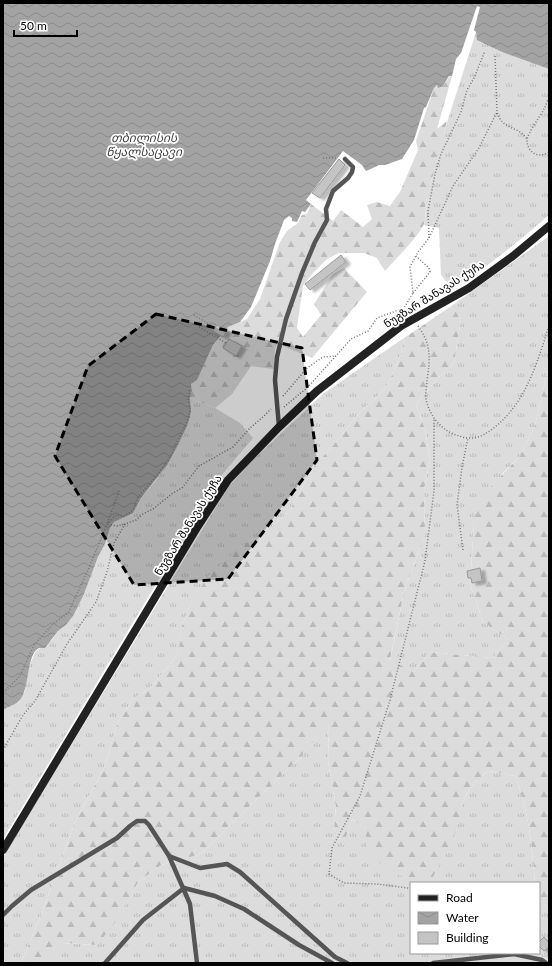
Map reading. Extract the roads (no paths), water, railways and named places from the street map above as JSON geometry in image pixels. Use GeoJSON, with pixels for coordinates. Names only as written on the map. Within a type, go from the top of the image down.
{"type":"FeatureCollection","features":[{"type":"Feature","properties":{"kind":"main road","name":"ნუგზარ შანავას ქუჩა"},"geometry":{"type":"LineString","coordinates":[[3,850],[202,520],[228,480],[279,427],[317,391],[401,326],[469,288],[549,226]]}},
{"type":"Feature","properties":{"kind":"lane"},"geometry":{"type":"LineString","coordinates":[[279,427],[276,380],[277,357],[286,319],[302,273],[315,242],[327,220],[326,209],[333,191],[352,172],[353,167],[345,159]]}},
{"type":"Feature","properties":{"kind":"lane"},"geometry":{"type":"LineString","coordinates":[[3,915],[31,890],[117,838],[137,821],[145,821],[150,825],[169,856],[190,904],[198,963]]}},
{"type":"Feature","properties":{"kind":"lane"},"geometry":{"type":"LineString","coordinates":[[169,856],[200,868],[226,864],[240,872],[335,957],[347,963]]}},
{"type":"Feature","properties":{"kind":"lane"},"geometry":{"type":"LineString","coordinates":[[105,963],[143,920],[184,888]]}},
{"type":"Feature","properties":{"kind":"lane"},"geometry":{"type":"LineString","coordinates":[[184,888],[215,896],[244,909],[299,945],[332,963]]}},
{"type":"Feature","properties":{"kind":"lane"},"geometry":{"type":"LineString","coordinates":[[433,963],[514,954],[542,960],[546,963]]}},
{"type":"Feature","properties":{"kind":"water","name":"თბილისის წყალსაცავი"},"geometry":{"type":"Polygon","coordinates":[[[3,3],[549,3],[549,69],[502,52],[477,40],[476,32],[474,30],[480,7],[477,6],[461,53],[456,59],[452,76],[449,76],[443,86],[438,88],[437,85],[434,88],[426,107],[424,108],[414,140],[402,159],[385,165],[379,165],[366,171],[362,165],[343,151],[306,200],[311,204],[305,212],[302,211],[297,222],[292,221],[292,218],[289,216],[284,220],[270,261],[251,307],[240,322],[228,327],[213,345],[197,380],[191,384],[191,412],[188,424],[167,465],[141,498],[133,513],[114,522],[110,528],[105,544],[98,557],[84,594],[73,616],[66,625],[58,631],[45,648],[39,648],[35,652],[32,657],[22,696],[17,703],[3,711],[3,3]]]}}]}
